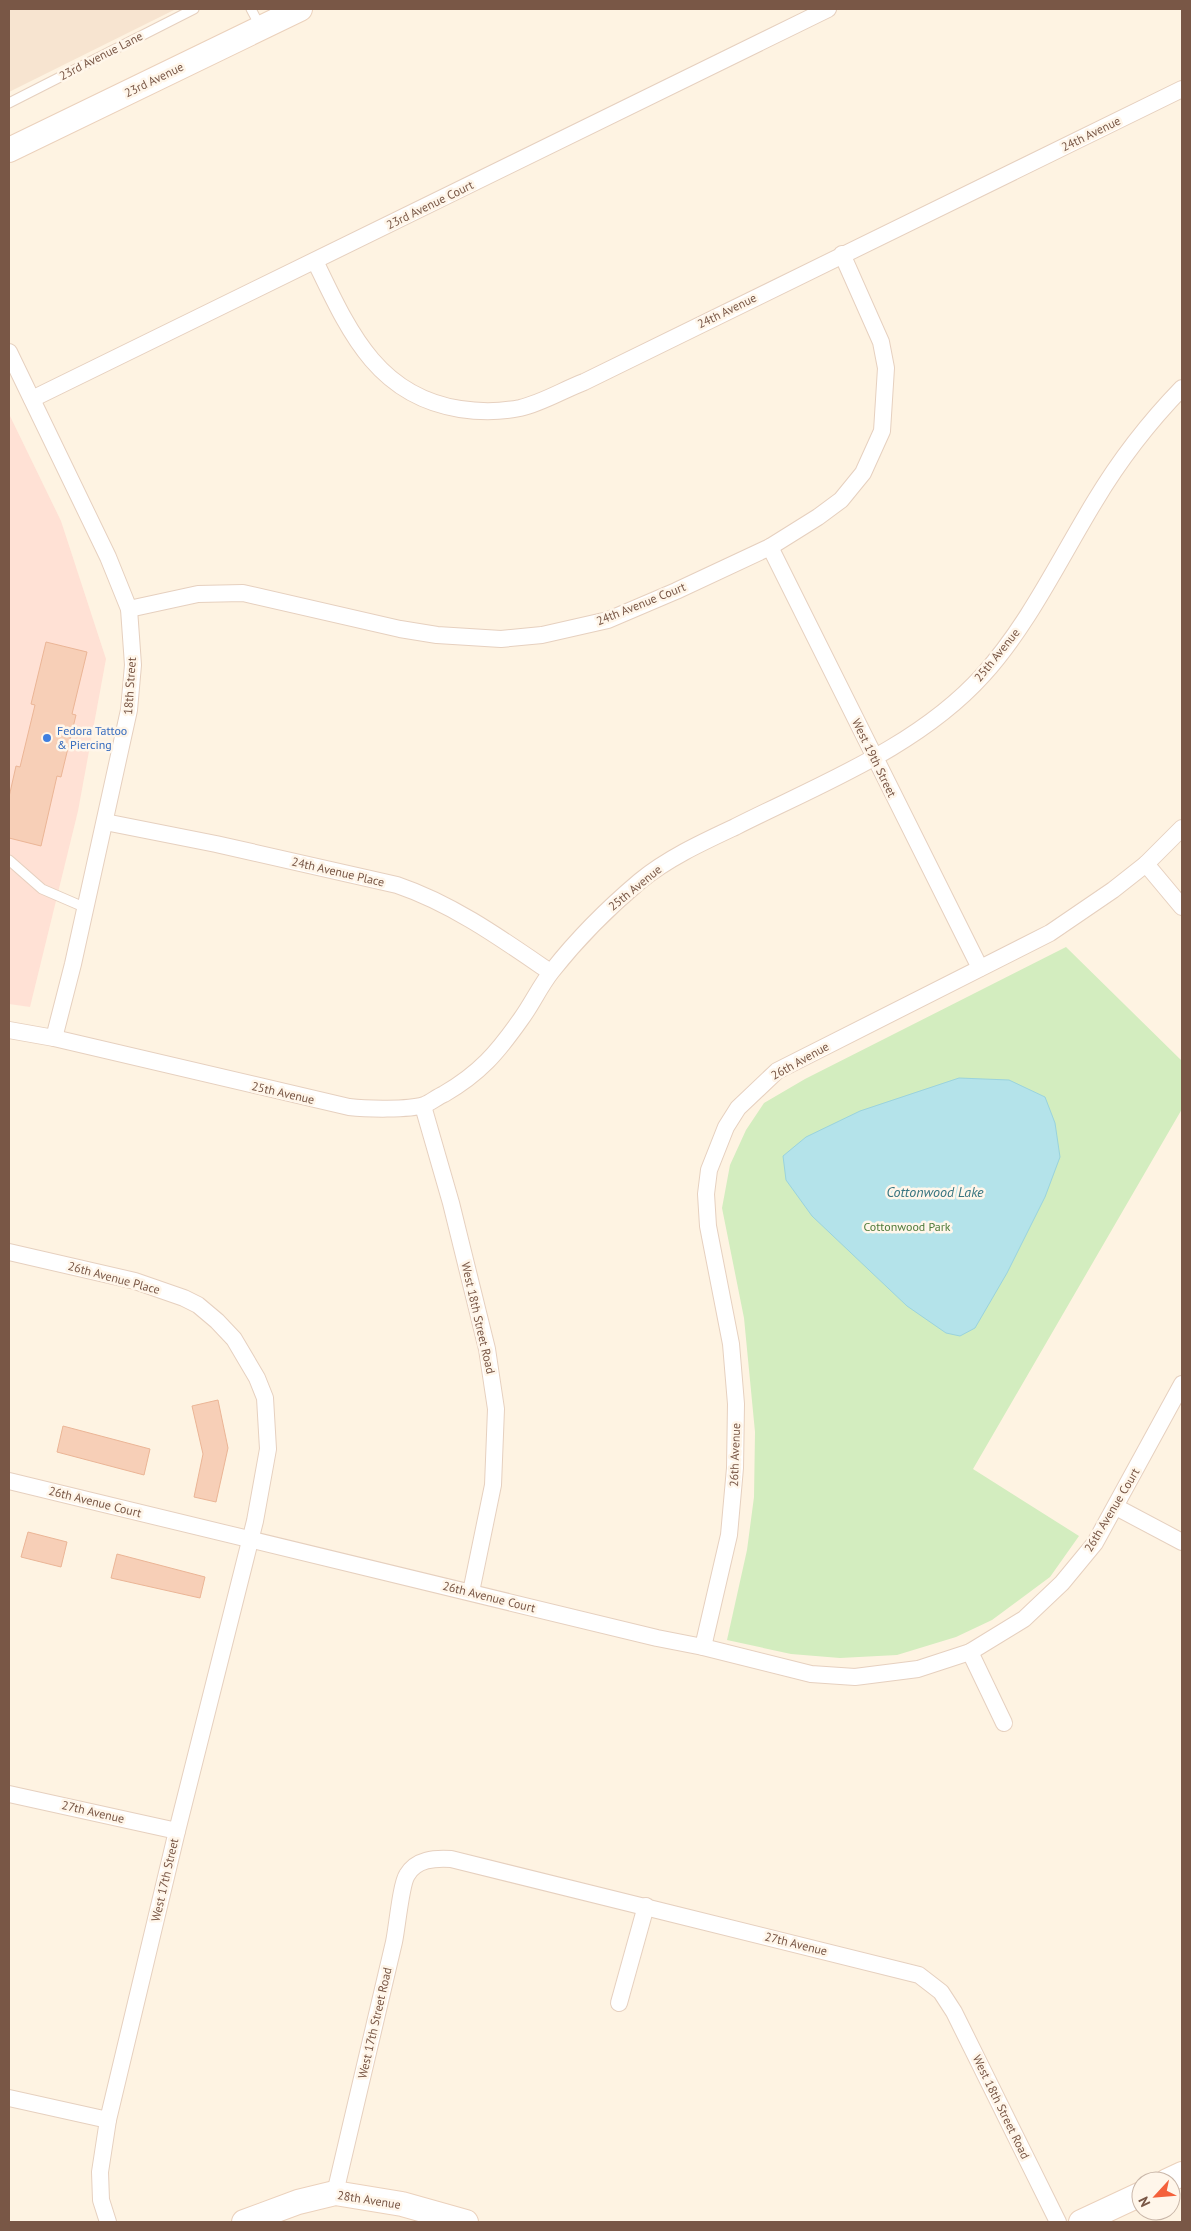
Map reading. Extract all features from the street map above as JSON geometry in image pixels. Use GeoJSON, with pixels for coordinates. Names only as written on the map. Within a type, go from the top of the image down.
{"type":"FeatureCollection","features":[{"type":"Feature","properties":{"kind":"main road","name":"23rd Avenue"},"geometry":{"type":"LineString","coordinates":[[9,150],[256,18],[300,9]]}},
{"type":"Feature","properties":{"kind":"main road","name":"28th Avenue"},"geometry":{"type":"LineString","coordinates":[[244,2222],[298,2202],[335,2193],[402,2204],[466,2222]]}},
{"type":"Feature","properties":{"kind":"main road"},"geometry":{"type":"LineString","coordinates":[[1082,2222],[1131,2199]]}},
{"type":"Feature","properties":{"kind":"street","name":"23rd Avenue Court"},"geometry":{"type":"LineString","coordinates":[[32,399],[828,9]]}},
{"type":"Feature","properties":{"kind":"street","name":"24th Avenue"},"geometry":{"type":"LineString","coordinates":[[315,261],[348,328],[372,362],[390,379],[413,394],[440,406],[480,412],[523,407],[584,382],[1182,89]]}},
{"type":"Feature","properties":{"kind":"street","name":"24th Avenue Court"},"geometry":{"type":"LineString","coordinates":[[129,609],[198,594],[243,593],[400,629],[437,635],[501,639],[542,635],[608,620],[770,547],[842,500],[863,473],[882,431],[886,368],[881,342],[842,254]]}},
{"type":"Feature","properties":{"kind":"street","name":"18th Street"},"geometry":{"type":"LineString","coordinates":[[9,352],[108,557],[129,609],[133,666],[129,710],[86,908],[54,1038]]}},
{"type":"Feature","properties":{"kind":"street","name":"25th Avenue"},"geometry":{"type":"LineString","coordinates":[[9,1030],[54,1038],[349,1108],[371,1109],[423,1106],[466,1081],[491,1060],[522,1018],[550,972],[593,923],[642,880],[662,866],[714,837],[874,757],[942,712],[983,675],[1028,615],[1112,475],[1156,415],[1182,388]]}},
{"type":"Feature","properties":{"kind":"street","name":"West 19th Street"},"geometry":{"type":"LineString","coordinates":[[770,547],[980,968]]}},
{"type":"Feature","properties":{"kind":"street","name":"24th Avenue Place"},"geometry":{"type":"LineString","coordinates":[[105,822],[216,844],[411,890],[462,914],[550,972]]}},
{"type":"Feature","properties":{"kind":"street","name":"26th Avenue"},"geometry":{"type":"LineString","coordinates":[[703,1647],[730,1534],[735,1468],[736,1404],[731,1344],[708,1226],[706,1194],[709,1170],[726,1127],[738,1108],[776,1071],[1050,933],[1113,890],[1146,864],[1182,828]]}},
{"type":"Feature","properties":{"kind":"street"},"geometry":{"type":"LineString","coordinates":[[1146,864],[1182,907]]}},
{"type":"Feature","properties":{"kind":"street","name":"West 18th Street Road"},"geometry":{"type":"LineString","coordinates":[[423,1106],[451,1203],[487,1349],[496,1409],[493,1485],[471,1592]]}},
{"type":"Feature","properties":{"kind":"street","name":"26th Avenue Place"},"geometry":{"type":"LineString","coordinates":[[9,1252],[135,1281],[184,1298],[198,1305],[234,1340],[257,1378],[264,1398],[268,1449],[251,1539]]}},
{"type":"Feature","properties":{"kind":"street","name":"26th Avenue Court"},"geometry":{"type":"LineString","coordinates":[[9,1481],[811,1674],[855,1677],[918,1669],[970,1652],[1024,1619],[1062,1584],[1095,1543],[1182,1384]]}},
{"type":"Feature","properties":{"kind":"street"},"geometry":{"type":"LineString","coordinates":[[1116,1507],[1182,1542]]}},
{"type":"Feature","properties":{"kind":"street","name":"West 17th Street"},"geometry":{"type":"LineString","coordinates":[[108,2222],[101,2200],[100,2172],[108,2120],[176,1831],[251,1539]]}},
{"type":"Feature","properties":{"kind":"street"},"geometry":{"type":"LineString","coordinates":[[970,1652],[1004,1722]]}},
{"type":"Feature","properties":{"kind":"street","name":"27th Avenue"},"geometry":{"type":"LineString","coordinates":[[9,1794],[176,1831]]}},
{"type":"Feature","properties":{"kind":"street","name":"27th Avenue"},"geometry":{"type":"LineString","coordinates":[[424,1860],[436,1858],[451,1859],[919,1975],[941,1992]]}},
{"type":"Feature","properties":{"kind":"street","name":"West 17th Street Road"},"geometry":{"type":"LineString","coordinates":[[335,2193],[396,1932],[406,1876],[414,1866],[424,1860]]}},
{"type":"Feature","properties":{"kind":"street"},"geometry":{"type":"LineString","coordinates":[[619,2003],[646,1906]]}},
{"type":"Feature","properties":{"kind":"street","name":"West 18th Street Road"},"geometry":{"type":"LineString","coordinates":[[941,1992],[954,2012],[1058,2222]]}},
{"type":"Feature","properties":{"kind":"street"},"geometry":{"type":"LineString","coordinates":[[9,2098],[108,2120]]}},
{"type":"Feature","properties":{"kind":"lane","name":"23rd Avenue Lane"},"geometry":{"type":"LineString","coordinates":[[9,103],[194,9]]}},
{"type":"Feature","properties":{"kind":"lane"},"geometry":{"type":"LineString","coordinates":[[9,860],[42,889],[86,908]]}},
{"type":"Feature","properties":{"kind":"shaded area"},"geometry":{"type":"Polygon","coordinates":[[[9,9],[176,9],[9,92],[9,9]]]}},
{"type":"Feature","properties":{"kind":"shaded area"},"geometry":{"type":"Polygon","coordinates":[[[9,414],[61,521],[106,659],[78,811],[30,1007],[9,1004],[9,414]]]}},
{"type":"Feature","properties":{"kind":"green space","name":"Cottonwood Park"},"geometry":{"type":"Polygon","coordinates":[[[1066,947],[1182,1061],[1182,1109],[973,1469],[1079,1536],[1050,1577],[992,1620],[956,1637],[897,1655],[840,1658],[791,1654],[727,1640],[747,1550],[754,1497],[755,1432],[744,1318],[722,1208],[730,1165],[746,1130],[764,1103],[805,1079],[1066,947]]]}},
{"type":"Feature","properties":{"kind":"water","name":"Cottonwood Lake"},"geometry":{"type":"Polygon","coordinates":[[[959,1078],[1009,1080],[1045,1097],[1055,1123],[1060,1157],[1045,1197],[1007,1273],[975,1328],[960,1336],[946,1333],[907,1306],[812,1216],[786,1180],[783,1156],[806,1137],[860,1111],[959,1078]]]}},
{"type":"Feature","properties":{"kind":"building"},"geometry":{"type":"Polygon","coordinates":[[[46,642],[87,652],[72,714],[76,715],[61,777],[57,776],[41,846],[9,838],[9,797],[16,766],[20,767],[35,705],[31,704],[46,642]]]}},
{"type":"Feature","properties":{"kind":"building"},"geometry":{"type":"Polygon","coordinates":[[[218,1400],[228,1448],[216,1502],[194,1497],[203,1454],[192,1406],[218,1400]]]}},
{"type":"Feature","properties":{"kind":"building"},"geometry":{"type":"Polygon","coordinates":[[[63,1426],[150,1449],[144,1475],[57,1452],[63,1426]]]}},
{"type":"Feature","properties":{"kind":"building"},"geometry":{"type":"Polygon","coordinates":[[[28,1532],[67,1542],[61,1567],[21,1557],[28,1532]]]}},
{"type":"Feature","properties":{"kind":"building"},"geometry":{"type":"Polygon","coordinates":[[[117,1554],[205,1577],[200,1598],[111,1578],[117,1554]]]}},
{"type":"Feature","properties":{"kind":"place","name":"Fedora Tattoo & Piercing"},"geometry":{"type":"Point","coordinates":[47,738]}}]}
